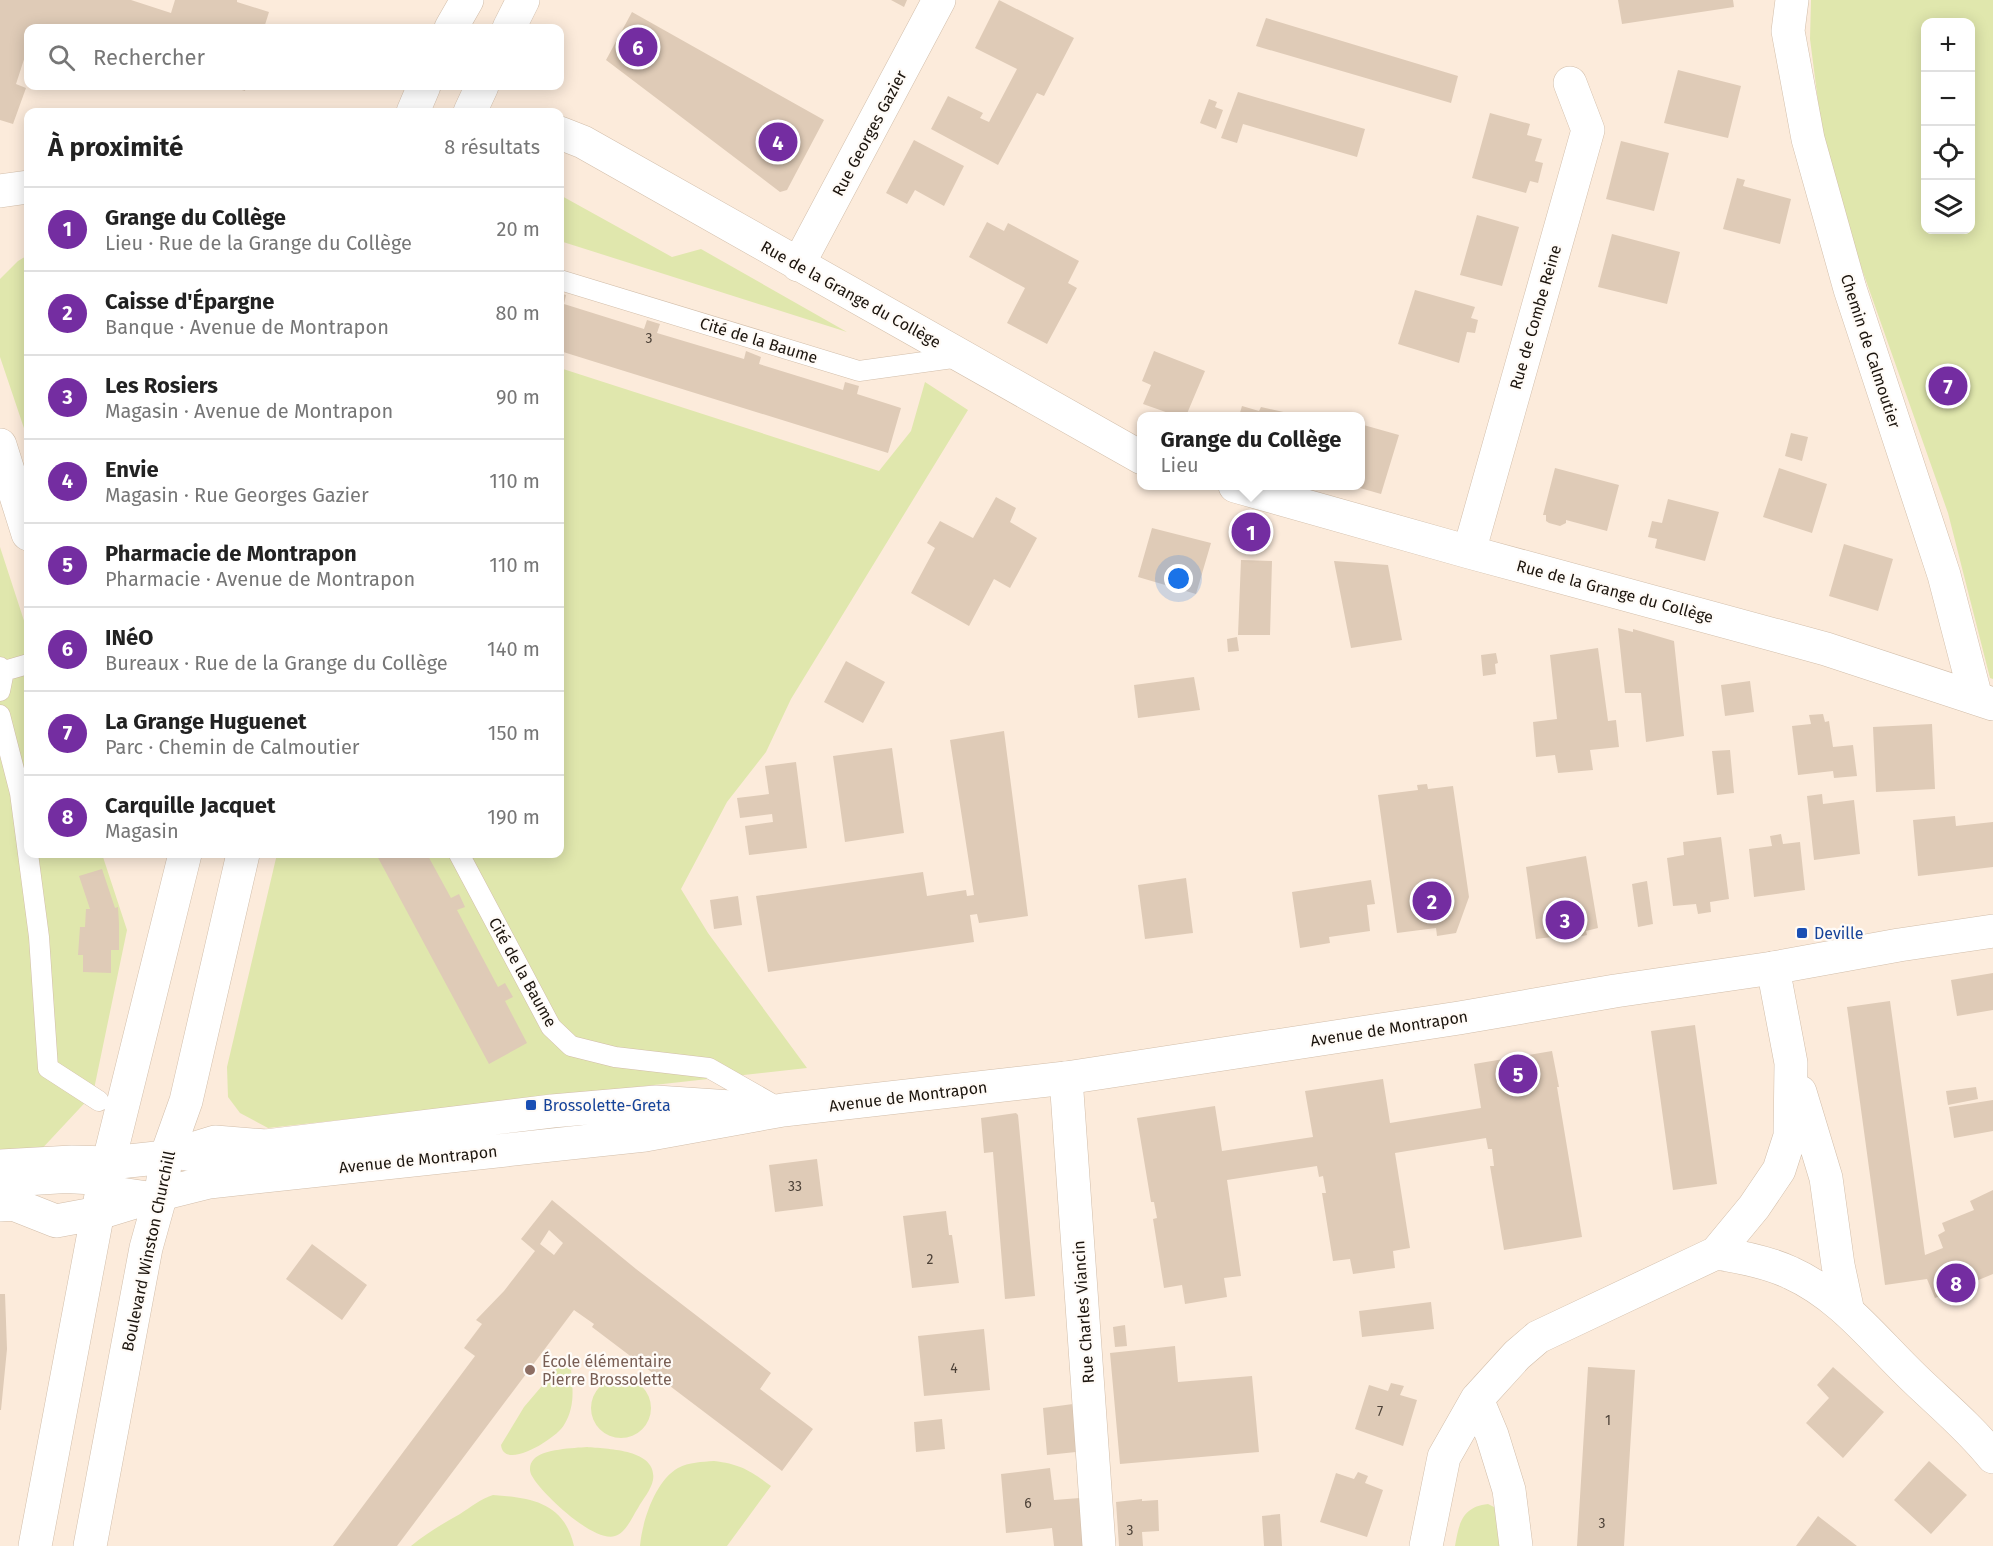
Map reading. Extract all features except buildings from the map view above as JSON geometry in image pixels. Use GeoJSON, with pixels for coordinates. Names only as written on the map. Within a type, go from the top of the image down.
{"type":"FeatureCollection","features":[{"type":"Feature","properties":{"kind":"street"},"geometry":{"type":"LineString","coordinates":[[453,24],[467,0]]}},
{"type":"Feature","properties":{"kind":"street"},"geometry":{"type":"LineString","coordinates":[[511,24],[523,0]]}},
{"type":"Feature","properties":{"kind":"street","name":"Rue Georges Gazier"},"geometry":{"type":"LineString","coordinates":[[798,265],[939,0]]}},
{"type":"Feature","properties":{"kind":"street","name":"Chemin de Calmoutier"},"geometry":{"type":"LineString","coordinates":[[1792,0],[1788,31],[1808,139],[1851,289],[1984,701]]}},
{"type":"Feature","properties":{"kind":"street","name":"Rue de Combe Reine"},"geometry":{"type":"LineString","coordinates":[[1469,552],[1588,130],[1570,83]]}},
{"type":"Feature","properties":{"kind":"street"},"geometry":{"type":"LineString","coordinates":[[415,108],[422,90]]}},
{"type":"Feature","properties":{"kind":"street"},"geometry":{"type":"LineString","coordinates":[[472,108],[480,90]]}},
{"type":"Feature","properties":{"kind":"street","name":"Rue de la Grange du Collège"},"geometry":{"type":"LineString","coordinates":[[564,135],[583,142],[1137,455]]}},
{"type":"Feature","properties":{"kind":"street"},"geometry":{"type":"LineString","coordinates":[[0,191],[24,188]]}},
{"type":"Feature","properties":{"kind":"street"},"geometry":{"type":"LineString","coordinates":[[0,445],[24,521]]}},
{"type":"Feature","properties":{"kind":"street","name":"Rue de la Grange du Collège"},"geometry":{"type":"LineString","coordinates":[[1249,490],[1826,649],[1984,701]]}},
{"type":"Feature","properties":{"kind":"street"},"geometry":{"type":"LineString","coordinates":[[35,1546],[90,1251],[184,858]]}},
{"type":"Feature","properties":{"kind":"street","name":"Boulevard Winston Churchill"},"geometry":{"type":"LineString","coordinates":[[90,1546],[146,1248],[161,1194],[166,1157],[186,1101],[242,858]]}},
{"type":"Feature","properties":{"kind":"street","name":"Avenue de Montrapon"},"geometry":{"type":"LineString","coordinates":[[104,1187],[161,1194],[209,1182],[645,1135],[783,1110],[1066,1077],[1459,1018],[1993,931]]}},
{"type":"Feature","properties":{"kind":"street"},"geometry":{"type":"LineString","coordinates":[[1773,968],[1791,1063],[1827,1178],[1838,1265],[1848,1312]]}},
{"type":"Feature","properties":{"kind":"street"},"geometry":{"type":"LineString","coordinates":[[1426,1546],[1444,1457],[1477,1399],[1517,1355],[1538,1337],[1716,1253],[1754,1207],[1779,1170],[1790,1136],[1791,1063]]}},
{"type":"Feature","properties":{"kind":"street","name":"Rue Charles Viancin"},"geometry":{"type":"LineString","coordinates":[[1066,1077],[1098,1546]]}},
{"type":"Feature","properties":{"kind":"street","name":"Avenue de Montrapon"},"geometry":{"type":"LineString","coordinates":[[104,1187],[166,1157],[215,1142],[266,1146],[552,1111],[656,1102],[783,1110]]}},
{"type":"Feature","properties":{"kind":"street"},"geometry":{"type":"LineString","coordinates":[[0,1166],[72,1162],[104,1187]]}},
{"type":"Feature","properties":{"kind":"street"},"geometry":{"type":"LineString","coordinates":[[0,1205],[13,1204],[56,1221],[104,1187]]}},
{"type":"Feature","properties":{"kind":"street"},"geometry":{"type":"LineString","coordinates":[[1716,1253],[1752,1259],[1790,1272],[1814,1285],[1848,1312],[1979,1439],[1993,1457]]}},
{"type":"Feature","properties":{"kind":"street"},"geometry":{"type":"LineString","coordinates":[[1477,1399],[1492,1435],[1509,1490],[1516,1546]]}},
{"type":"Feature","properties":{"kind":"lane","name":"Cité de la Baume"},"geometry":{"type":"LineString","coordinates":[[564,281],[859,371],[962,357]]}},
{"type":"Feature","properties":{"kind":"lane"},"geometry":{"type":"LineString","coordinates":[[0,691],[2,669],[24,665]]}},
{"type":"Feature","properties":{"kind":"lane"},"geometry":{"type":"LineString","coordinates":[[0,715],[20,793],[24,823]]}},
{"type":"Feature","properties":{"kind":"lane"},"geometry":{"type":"LineString","coordinates":[[29,858],[39,937],[48,1068],[99,1101]]}},
{"type":"Feature","properties":{"kind":"lane","name":"Cité de la Baume"},"geometry":{"type":"LineString","coordinates":[[461,858],[550,1027],[571,1046],[615,1057],[709,1068],[783,1110]]}},
{"type":"Feature","properties":{"kind":"lane"},"geometry":{"type":"LineString","coordinates":[[0,1187],[66,1183],[104,1187]]}},
{"type":"Feature","properties":{"kind":"green space"},"geometry":{"type":"Polygon","coordinates":[[[1811,0],[1993,0],[1993,679],[1990,678],[1948,513],[1858,258],[1823,140],[1810,39],[1811,0]]]}},
{"type":"Feature","properties":{"kind":"green space"},"geometry":{"type":"Polygon","coordinates":[[[564,197],[672,257],[701,249],[847,332],[564,242],[564,197]]]}},
{"type":"Feature","properties":{"kind":"green space"},"geometry":{"type":"Polygon","coordinates":[[[24,257],[24,428],[0,357],[0,279],[24,257]]]}},
{"type":"Feature","properties":{"kind":"green space"},"geometry":{"type":"Polygon","coordinates":[[[564,369],[879,471],[911,431],[925,382],[968,410],[791,699],[766,752],[727,802],[681,889],[708,933],[807,1068],[268,1128],[240,1113],[228,1097],[227,1067],[276,858],[564,858],[564,369]]]}},
{"type":"Feature","properties":{"kind":"green space"},"geometry":{"type":"Polygon","coordinates":[[[0,547],[24,621],[24,858],[103,858],[127,930],[93,1094],[37,1154],[0,1156],[0,547]]]}},
{"type":"Feature","properties":{"kind":"green space"},"geometry":{"type":"Polygon","coordinates":[[[565,1366],[571,1370],[573,1391],[572,1405],[564,1425],[552,1437],[531,1450],[511,1455],[504,1452],[501,1445],[524,1407],[558,1367],[565,1366]]]}},
{"type":"Feature","properties":{"kind":"green space"},"geometry":{"type":"Polygon","coordinates":[[[621,1378],[638,1383],[646,1391],[651,1408],[646,1425],[638,1433],[621,1438],[604,1433],[596,1425],[591,1408],[596,1391],[604,1383],[621,1378]]]}},
{"type":"Feature","properties":{"kind":"green space"},"geometry":{"type":"Polygon","coordinates":[[[587,1447],[618,1450],[640,1456],[648,1462],[652,1470],[653,1480],[649,1491],[626,1528],[615,1536],[606,1536],[582,1525],[546,1494],[530,1472],[532,1461],[544,1453],[587,1447]]]}},
{"type":"Feature","properties":{"kind":"green space"},"geometry":{"type":"Polygon","coordinates":[[[714,1461],[745,1469],[771,1486],[727,1546],[640,1546],[647,1514],[663,1482],[682,1466],[714,1461]]]}},
{"type":"Feature","properties":{"kind":"green space"},"geometry":{"type":"Polygon","coordinates":[[[493,1495],[533,1501],[554,1511],[569,1531],[574,1546],[411,1546],[441,1525],[493,1495]]]}},
{"type":"Feature","properties":{"kind":"green space"},"geometry":{"type":"Polygon","coordinates":[[[1488,1504],[1496,1508],[1506,1546],[1455,1546],[1463,1518],[1472,1509],[1488,1504]]]}},
{"type":"Feature","properties":{"kind":"place","name":"INéO"},"geometry":{"type":"Point","coordinates":[638,47]}},
{"type":"Feature","properties":{"kind":"place","name":"Envie"},"geometry":{"type":"Point","coordinates":[778,142]}},
{"type":"Feature","properties":{"kind":"place","name":"La Grange Huguenet"},"geometry":{"type":"Point","coordinates":[1948,386]}},
{"type":"Feature","properties":{"kind":"place","name":"Grange du Collège"},"geometry":{"type":"Point","coordinates":[1251,532]}},
{"type":"Feature","properties":{"kind":"place","name":"Caisse d'Épargne"},"geometry":{"type":"Point","coordinates":[1432,901]}},
{"type":"Feature","properties":{"kind":"place","name":"Les Rosiers"},"geometry":{"type":"Point","coordinates":[1565,920]}},
{"type":"Feature","properties":{"kind":"place","name":"Deville"},"geometry":{"type":"Point","coordinates":[1802,933]}},
{"type":"Feature","properties":{"kind":"place","name":"Pharmacie de Montrapon"},"geometry":{"type":"Point","coordinates":[1518,1074]}},
{"type":"Feature","properties":{"kind":"place","name":"Brossolette-Greta"},"geometry":{"type":"Point","coordinates":[531,1105]}},
{"type":"Feature","properties":{"kind":"place","name":"Carquille Jacquet"},"geometry":{"type":"Point","coordinates":[1956,1283]}},
{"type":"Feature","properties":{"kind":"place","name":"École élémentaire Pierre Brossolette"},"geometry":{"type":"Point","coordinates":[530,1370]}}]}
